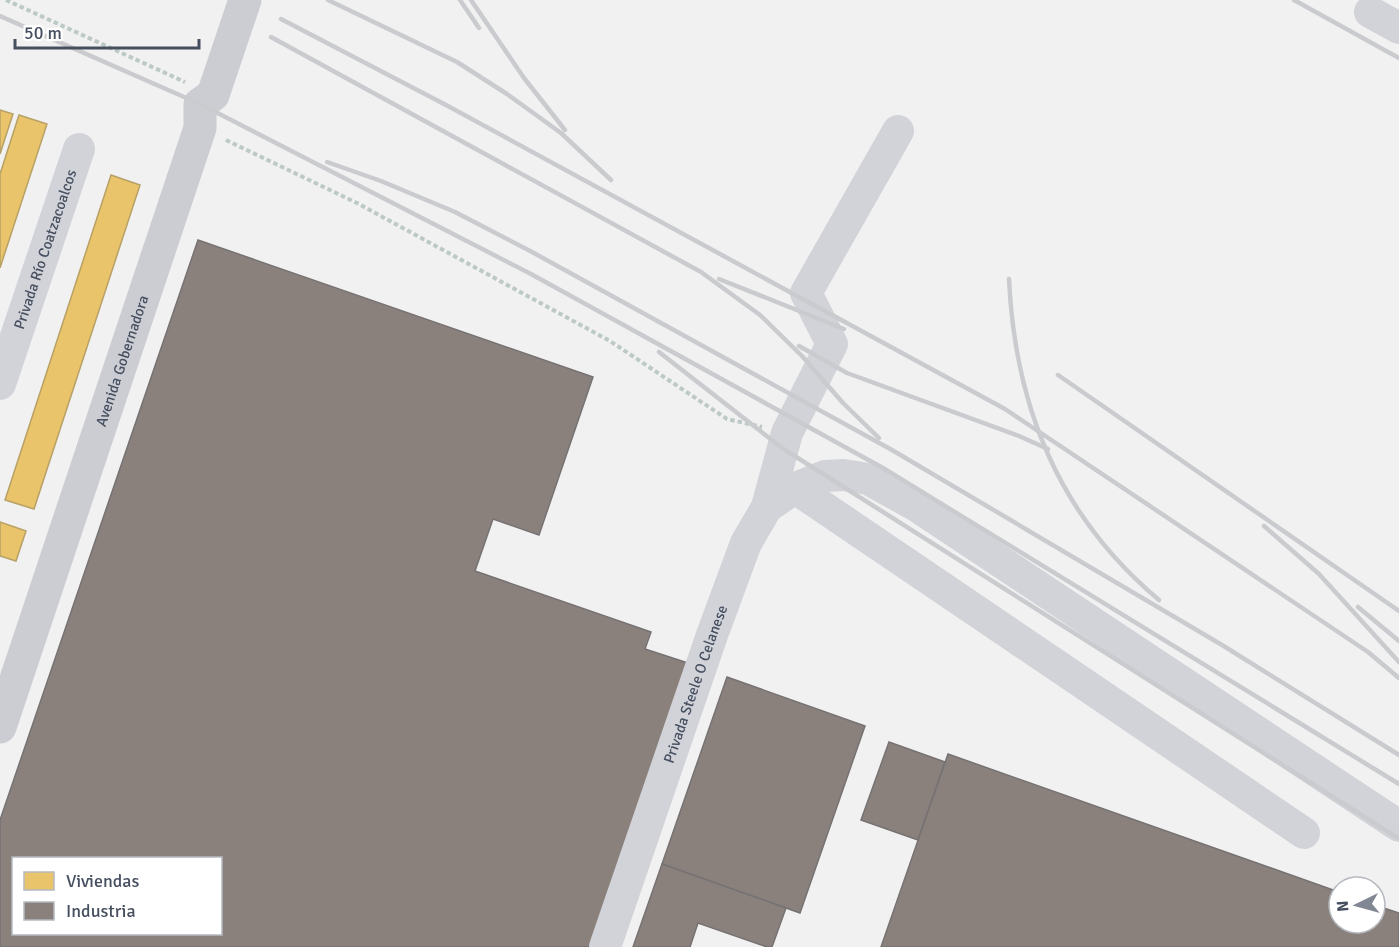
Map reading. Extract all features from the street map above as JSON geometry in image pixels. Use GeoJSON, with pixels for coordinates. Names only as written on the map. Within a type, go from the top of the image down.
{"type":"FeatureCollection","features":[{"type":"Feature","properties":{"kind":"main road","name":"Avenida Gobernadora"},"geometry":{"type":"LineString","coordinates":[[0,727],[12,663],[200,128],[200,104],[213,95],[245,0]]}},
{"type":"Feature","properties":{"kind":"street"},"geometry":{"type":"LineString","coordinates":[[1370,12],[1399,28]]}},
{"type":"Feature","properties":{"kind":"street"},"geometry":{"type":"LineString","coordinates":[[767,507],[787,433],[832,344],[806,293],[898,131]]}},
{"type":"Feature","properties":{"kind":"street","name":"Privada Río Coatzacoalcos"},"geometry":{"type":"LineString","coordinates":[[0,384],[79,149]]}},
{"type":"Feature","properties":{"kind":"street","name":"Privada Steele O Celanese"},"geometry":{"type":"LineString","coordinates":[[605,947],[746,543],[767,507],[795,488],[825,476],[844,475],[868,479],[915,505],[1399,826]]}},
{"type":"Feature","properties":{"kind":"street"},"geometry":{"type":"LineString","coordinates":[[795,488],[1304,833]]}},
{"type":"Feature","properties":{"kind":"path"},"geometry":{"type":"LineString","coordinates":[[6,0],[213,95]]}},
{"type":"Feature","properties":{"kind":"path"},"geometry":{"type":"LineString","coordinates":[[200,128],[357,202],[600,335],[727,418],[787,433]]}},
{"type":"Feature","properties":{"kind":"building: Viviendas"},"geometry":{"type":"Polygon","coordinates":[[[0,110],[13,114],[0,154],[0,110]]]}},
{"type":"Feature","properties":{"kind":"building: Viviendas"},"geometry":{"type":"Polygon","coordinates":[[[19,115],[47,124],[0,268],[0,174],[19,115]]]}},
{"type":"Feature","properties":{"kind":"building: Viviendas"},"geometry":{"type":"Polygon","coordinates":[[[111,175],[140,185],[34,509],[5,500],[111,175]]]}},
{"type":"Feature","properties":{"kind":"building: Viviendas"},"geometry":{"type":"Polygon","coordinates":[[[0,522],[26,531],[16,561],[0,556],[0,522]]]}},
{"type":"Feature","properties":{"kind":"building: Industria"},"geometry":{"type":"Polygon","coordinates":[[[198,240],[593,377],[539,535],[493,519],[475,571],[651,632],[645,649],[688,663],[591,947],[0,947],[0,820],[198,240]]]}},
{"type":"Feature","properties":{"kind":"building: Industria"},"geometry":{"type":"Polygon","coordinates":[[[727,677],[865,726],[800,913],[662,864],[727,677]]]}},
{"type":"Feature","properties":{"kind":"building: Industria"},"geometry":{"type":"Polygon","coordinates":[[[889,742],[945,762],[918,840],[861,820],[889,742]]]}},
{"type":"Feature","properties":{"kind":"building: Industria"},"geometry":{"type":"Polygon","coordinates":[[[948,754],[1327,888],[1327,935],[1387,935],[1387,909],[1399,913],[1399,947],[881,947],[948,754]]]}},
{"type":"Feature","properties":{"kind":"building: Industria"},"geometry":{"type":"Polygon","coordinates":[[[662,864],[786,908],[772,947],[698,923],[690,947],[633,947],[662,864]]]}},
{"type":"Feature","properties":{"kind":"railway"},"geometry":{"type":"LineString","coordinates":[[328,0],[457,62],[561,133],[611,180]]}},
{"type":"Feature","properties":{"kind":"railway"},"geometry":{"type":"LineString","coordinates":[[460,0],[479,28]]}},
{"type":"Feature","properties":{"kind":"railway"},"geometry":{"type":"LineString","coordinates":[[471,0],[524,78],[565,130]]}},
{"type":"Feature","properties":{"kind":"railway"},"geometry":{"type":"LineString","coordinates":[[1294,0],[1399,58]]}},
{"type":"Feature","properties":{"kind":"railway"},"geometry":{"type":"LineString","coordinates":[[0,16],[200,104],[531,274],[883,468],[1399,784]]}},
{"type":"Feature","properties":{"kind":"railway"},"geometry":{"type":"LineString","coordinates":[[281,19],[446,105],[1005,409],[1368,652],[1399,678]]}},
{"type":"Feature","properties":{"kind":"railway"},"geometry":{"type":"LineString","coordinates":[[271,37],[701,272],[760,315],[879,438]]}},
{"type":"Feature","properties":{"kind":"railway"},"geometry":{"type":"LineString","coordinates":[[327,162],[381,181],[455,212],[892,450],[1222,645],[1399,755]]}},
{"type":"Feature","properties":{"kind":"railway"},"geometry":{"type":"LineString","coordinates":[[719,279],[844,329]]}},
{"type":"Feature","properties":{"kind":"railway"},"geometry":{"type":"LineString","coordinates":[[1009,279],[1013,326],[1021,371],[1033,415],[1049,456],[1069,495],[1094,532],[1124,567],[1159,600]]}},
{"type":"Feature","properties":{"kind":"railway"},"geometry":{"type":"LineString","coordinates":[[799,346],[847,373],[1019,436],[1048,449]]}},
{"type":"Feature","properties":{"kind":"railway"},"geometry":{"type":"LineString","coordinates":[[659,352],[782,448],[1398,838]]}},
{"type":"Feature","properties":{"kind":"railway"},"geometry":{"type":"LineString","coordinates":[[1058,375],[1399,611]]}},
{"type":"Feature","properties":{"kind":"railway"},"geometry":{"type":"LineString","coordinates":[[1264,526],[1319,574],[1399,662]]}},
{"type":"Feature","properties":{"kind":"railway"},"geometry":{"type":"LineString","coordinates":[[1358,607],[1399,641]]}}]}
